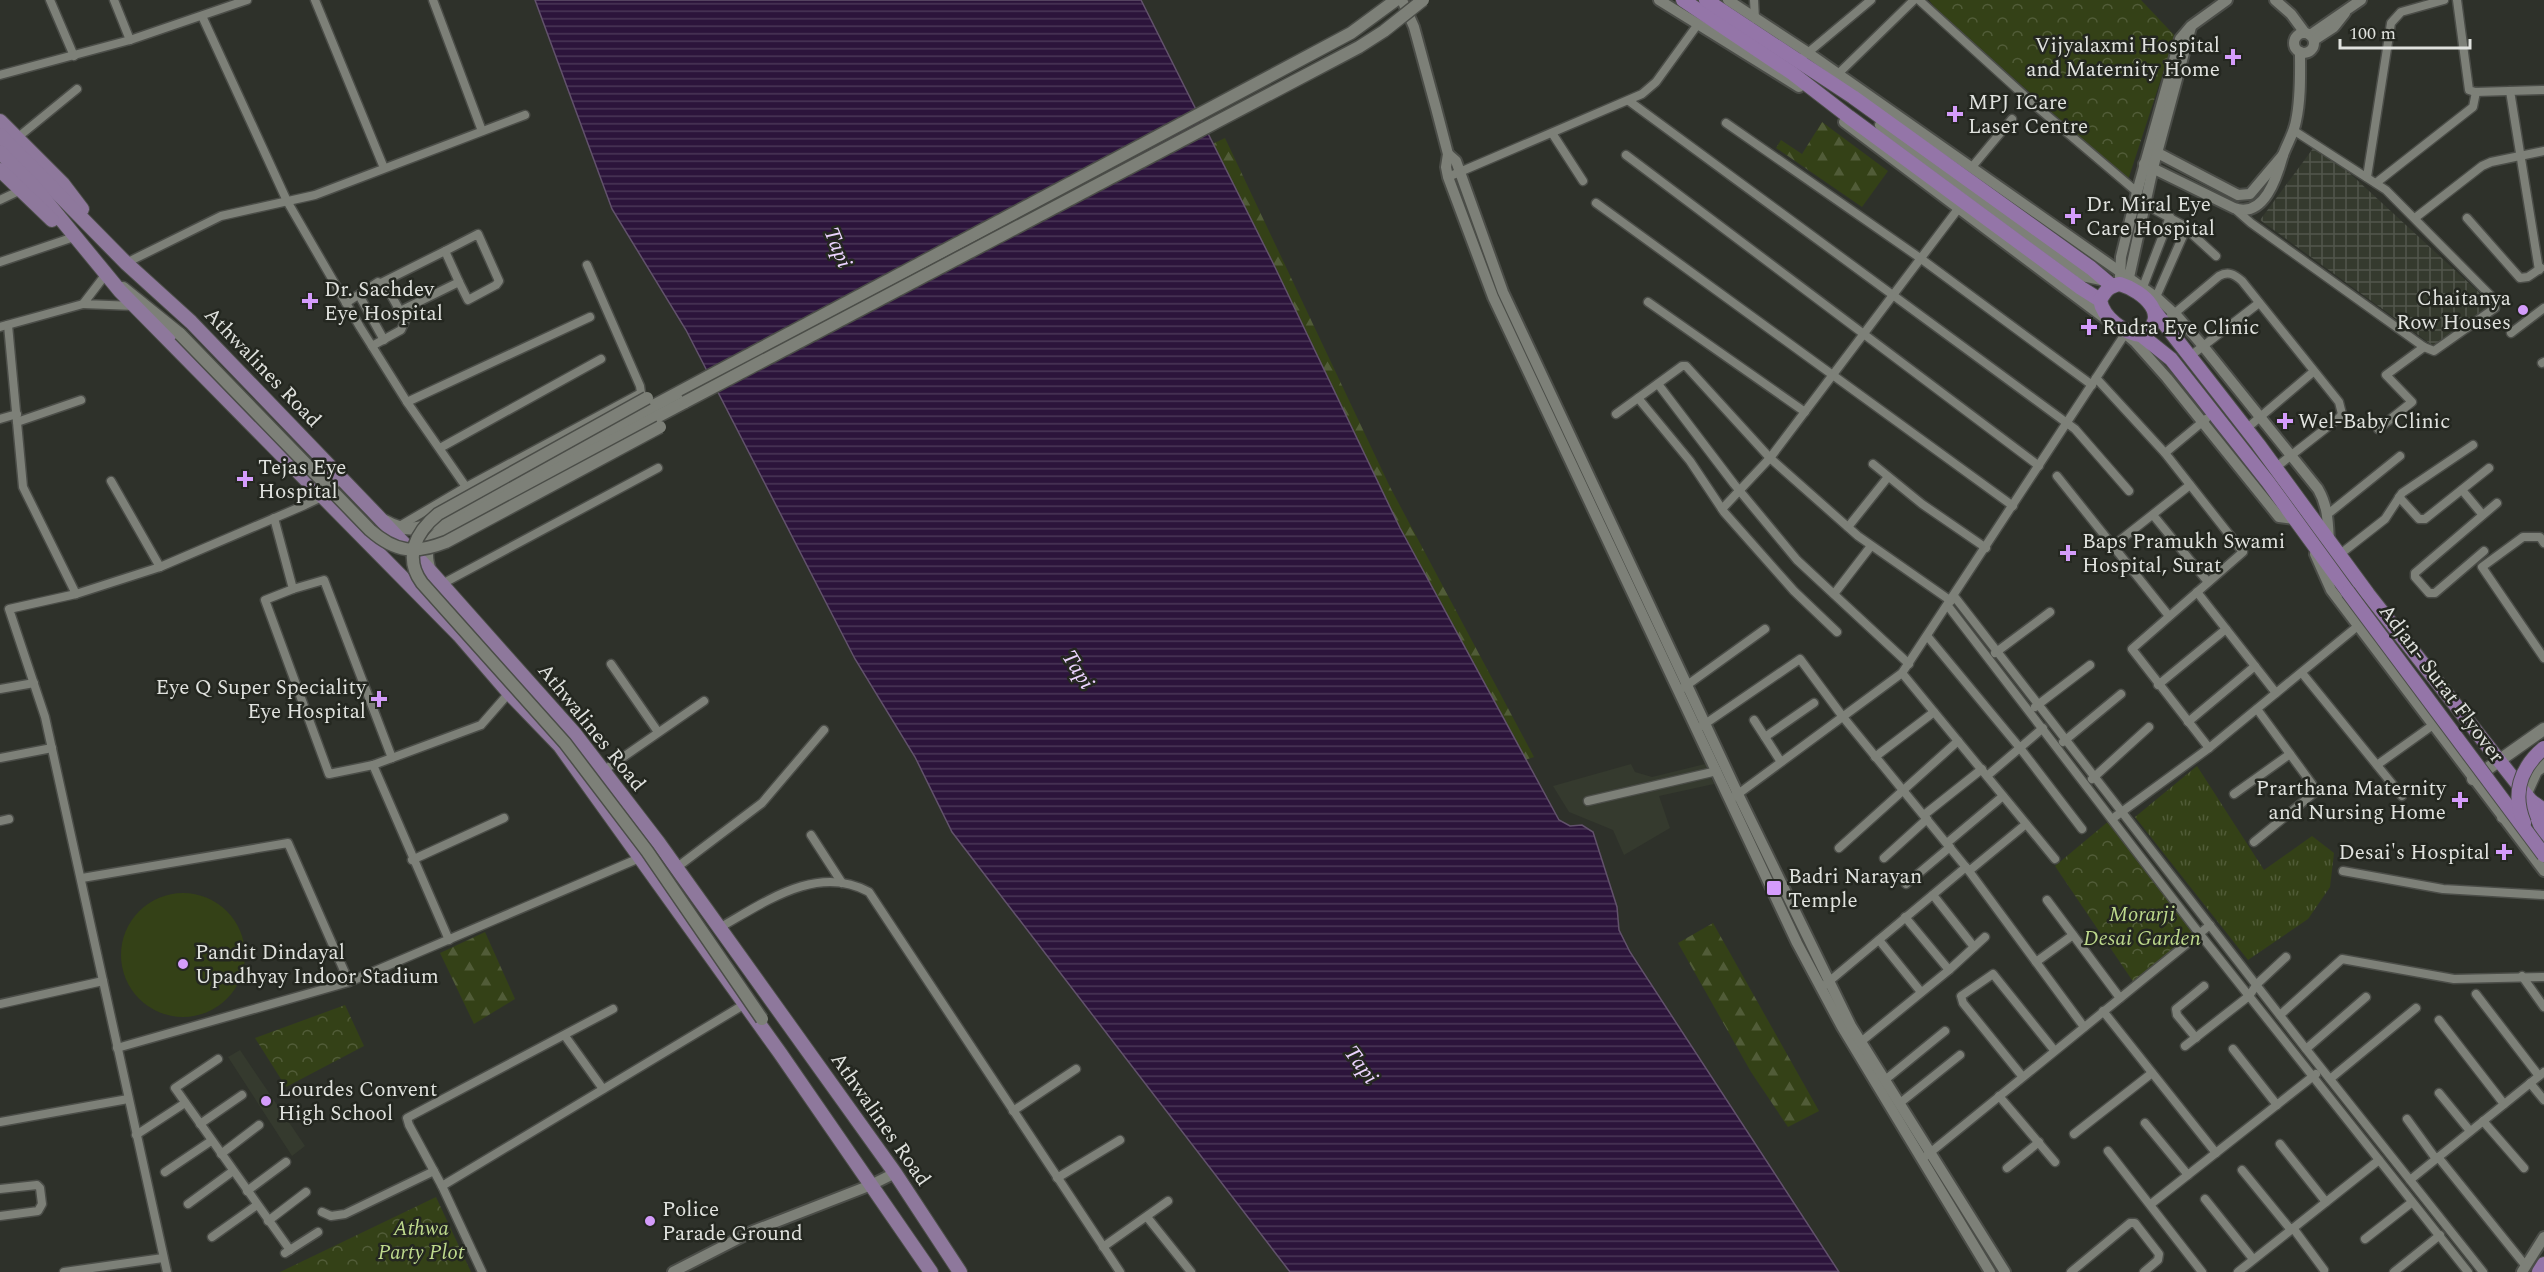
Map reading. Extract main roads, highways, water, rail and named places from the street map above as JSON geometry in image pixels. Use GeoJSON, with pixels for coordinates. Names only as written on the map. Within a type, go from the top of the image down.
{"type":"FeatureCollection","features":[{"type":"Feature","properties":{"kind":"highway"},"geometry":{"type":"LineString","coordinates":[[1683,0],[1799,61],[1849,117],[2098,299],[2104,313],[2126,333],[2141,335],[2159,318]]}},
{"type":"Feature","properties":{"kind":"highway"},"geometry":{"type":"LineString","coordinates":[[1706,0],[1857,99],[2141,296],[2528,797],[2544,810]]}},
{"type":"Feature","properties":{"kind":"highway"},"geometry":{"type":"LineString","coordinates":[[2098,299],[2118,281]]}},
{"type":"Feature","properties":{"kind":"highway","name":"Adjan- Surat Flyover"},"geometry":{"type":"LineString","coordinates":[[2141,335],[2171,359],[2214,412],[2348,592],[2539,835]]}},
{"type":"Feature","properties":{"kind":"highway"},"geometry":{"type":"LineString","coordinates":[[2167,378],[2179,369]]}},
{"type":"Feature","properties":{"kind":"highway"},"geometry":{"type":"LineString","coordinates":[[2539,835],[2519,812],[2518,794],[2520,780],[2533,757],[2544,748]]}},
{"type":"Feature","properties":{"kind":"highway","name":"Adjan- Surat Flyover"},"geometry":{"type":"LineString","coordinates":[[2528,797],[2544,855]]}},
{"type":"Feature","properties":{"kind":"highway"},"geometry":{"type":"LineString","coordinates":[[2539,1272],[2544,1264]]}},
{"type":"Feature","properties":{"kind":"main road"},"geometry":{"type":"LineString","coordinates":[[430,571],[426,549],[433,537],[443,530],[1351,33],[1396,0]]}},
{"type":"Feature","properties":{"kind":"main road"},"geometry":{"type":"LineString","coordinates":[[395,530],[410,530],[431,525],[681,398],[1359,47],[1384,31],[1423,0]]}},
{"type":"Feature","properties":{"kind":"main road"},"geometry":{"type":"LineString","coordinates":[[0,121],[63,184],[96,226],[99,236]]}},
{"type":"Feature","properties":{"kind":"main road"},"geometry":{"type":"LineString","coordinates":[[0,135],[102,268]]}},
{"type":"Feature","properties":{"kind":"main road"},"geometry":{"type":"LineString","coordinates":[[0,152],[99,236]]}},
{"type":"Feature","properties":{"kind":"main road"},"geometry":{"type":"LineString","coordinates":[[0,170],[102,268]]}},
{"type":"Feature","properties":{"kind":"main road","name":"Athwalines Road"},"geometry":{"type":"LineString","coordinates":[[99,236],[191,322],[341,479],[395,530],[574,734],[663,849],[895,1173],[960,1272]]}},
{"type":"Feature","properties":{"kind":"main road","name":"Athwalines Road"},"geometry":{"type":"LineString","coordinates":[[102,268],[117,287],[324,496],[560,746],[780,1053],[931,1272]]}},
{"type":"Feature","properties":{"kind":"main road"},"geometry":{"type":"LineString","coordinates":[[117,287],[126,289],[180,334],[370,531],[390,544],[407,550],[429,548],[446,542],[660,427],[681,398]]}},
{"type":"Feature","properties":{"kind":"main road"},"geometry":{"type":"LineString","coordinates":[[681,398],[647,398],[438,514],[427,523],[416,539],[412,554],[414,567],[422,583],[565,743],[647,851],[762,1019],[780,1053]]}},
{"type":"Feature","properties":{"kind":"main road"},"geometry":{"type":"LineString","coordinates":[[479,659],[495,645]]}},
{"type":"Feature","properties":{"kind":"main road"},"geometry":{"type":"LineString","coordinates":[[2473,779],[2544,729]]}},
{"type":"Feature","properties":{"kind":"main road"},"geometry":{"type":"LineString","coordinates":[[2503,817],[2528,797],[2536,771],[2544,765]]}},
{"type":"Feature","properties":{"kind":"main road"},"geometry":{"type":"LineString","coordinates":[[881,1200],[905,1188]]}},
{"type":"Feature","properties":{"kind":"water","name":"Tapi"},"geometry":{"type":"Polygon","coordinates":[[[535,0],[1141,0],[1272,261],[1400,528],[1559,820],[1570,826],[1582,825],[1593,832],[1617,907],[1619,930],[1630,952],[1839,1272],[1290,1272],[952,832],[915,757],[855,659],[686,330],[612,209],[535,0]]]}},
{"type":"Feature","properties":{"kind":"place","name":"Vijyalaxmi Hospital and Maternity Home"},"geometry":{"type":"Point","coordinates":[2233,57]}},
{"type":"Feature","properties":{"kind":"place","name":"MPJ ICare Laser Centre"},"geometry":{"type":"Point","coordinates":[1955,114]}},
{"type":"Feature","properties":{"kind":"place","name":"Dr. Miral Eye Care Hospital"},"geometry":{"type":"Point","coordinates":[2073,216]}},
{"type":"Feature","properties":{"kind":"place","name":"Dr. Sachdev Eye Hospital"},"geometry":{"type":"Point","coordinates":[310,301]}},
{"type":"Feature","properties":{"kind":"place","name":"Chaitanya Row Houses"},"geometry":{"type":"Point","coordinates":[2523,310]}},
{"type":"Feature","properties":{"kind":"place","name":"Rudra Eye Clinic"},"geometry":{"type":"Point","coordinates":[2089,327]}},
{"type":"Feature","properties":{"kind":"place","name":"Wel-Baby Clinic"},"geometry":{"type":"Point","coordinates":[2285,421]}},
{"type":"Feature","properties":{"kind":"place","name":"Tejas Eye Hospital"},"geometry":{"type":"Point","coordinates":[245,479]}},
{"type":"Feature","properties":{"kind":"place","name":"Baps Pramukh Swami Hospital, Surat"},"geometry":{"type":"Point","coordinates":[2068,553]}},
{"type":"Feature","properties":{"kind":"place","name":"Eye Q Super Speciality Eye Hospital"},"geometry":{"type":"Point","coordinates":[379,699]}},
{"type":"Feature","properties":{"kind":"place","name":"Prarthana Maternity and Nursing Home"},"geometry":{"type":"Point","coordinates":[2460,800]}},
{"type":"Feature","properties":{"kind":"place","name":"Desai's Hospital"},"geometry":{"type":"Point","coordinates":[2504,852]}},
{"type":"Feature","properties":{"kind":"place","name":"Badri Narayan Temple"},"geometry":{"type":"Point","coordinates":[1774,888]}},
{"type":"Feature","properties":{"kind":"place","name":"Pandit Dindayal Upadhyay Indoor Stadium"},"geometry":{"type":"Point","coordinates":[183,964]}},
{"type":"Feature","properties":{"kind":"place","name":"Lourdes Convent High School"},"geometry":{"type":"Point","coordinates":[266,1101]}},
{"type":"Feature","properties":{"kind":"place","name":"Police Parade Ground"},"geometry":{"type":"Point","coordinates":[650,1221]}},
{"type":"Feature","properties":{"kind":"park label","name":"Morarji Desai Garden"},"geometry":{"type":"Point","coordinates":[2142,926]}},
{"type":"Feature","properties":{"kind":"park label","name":"Athwa Party Plot"},"geometry":{"type":"Point","coordinates":[421,1240]}}]}
